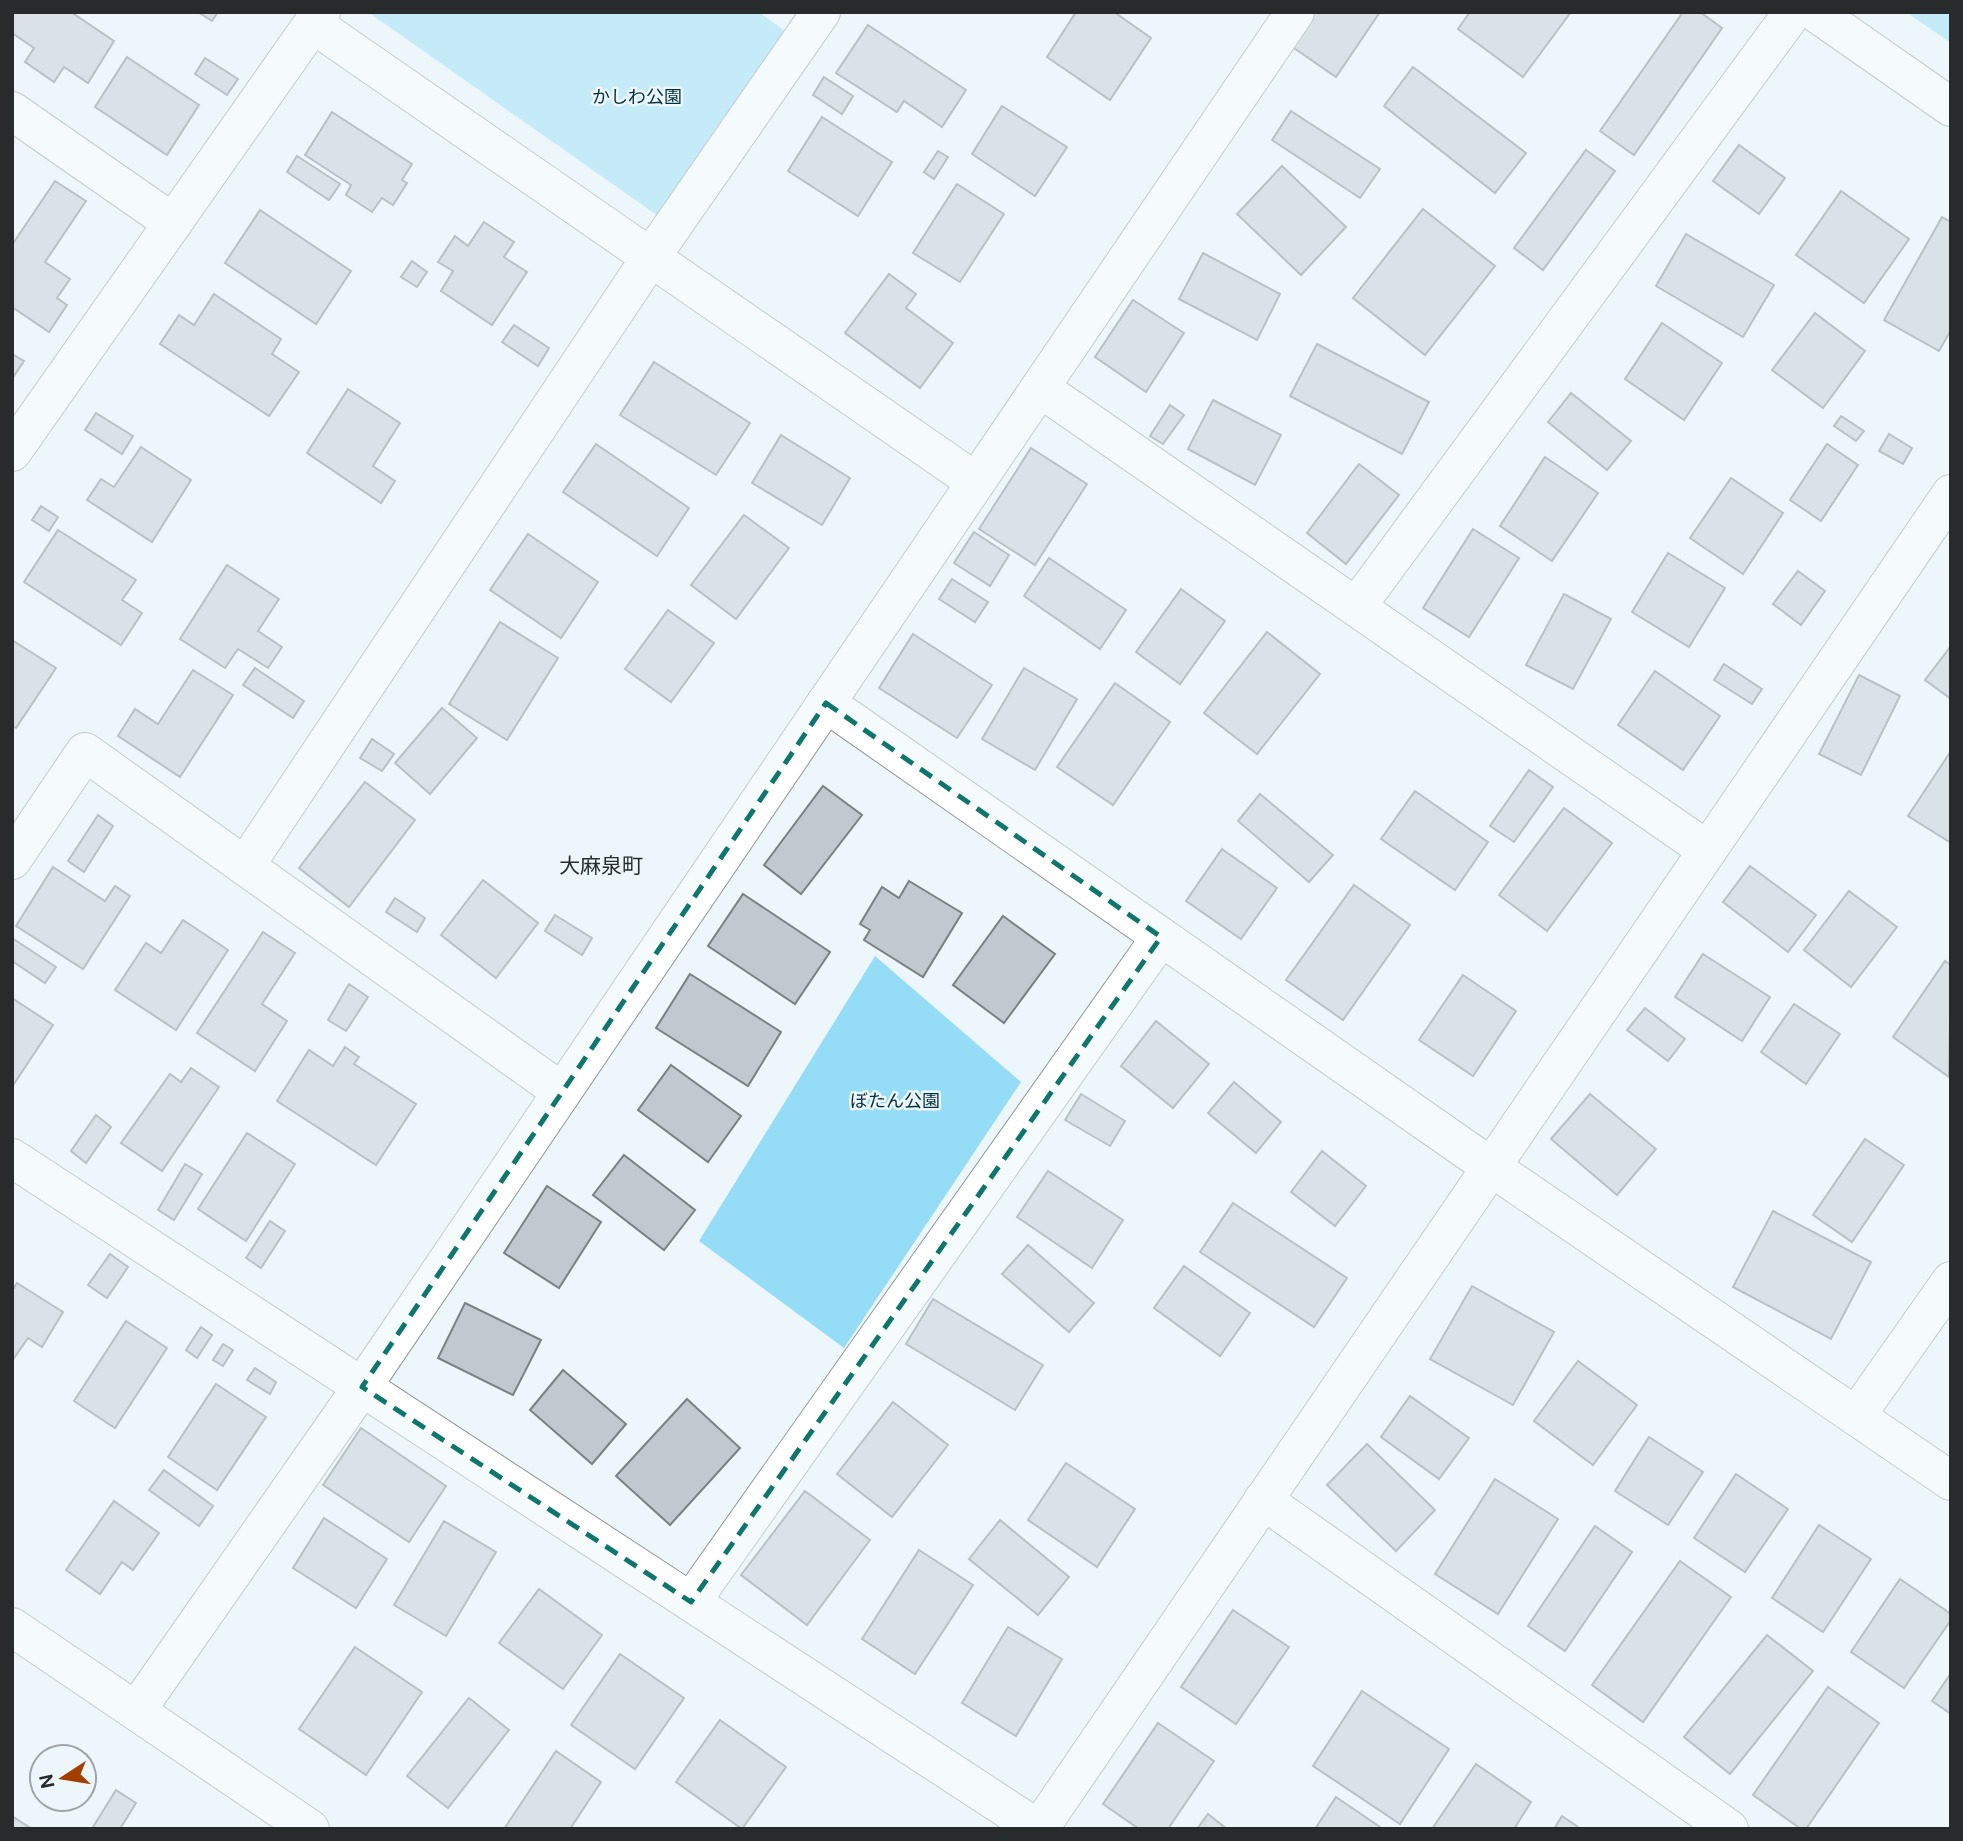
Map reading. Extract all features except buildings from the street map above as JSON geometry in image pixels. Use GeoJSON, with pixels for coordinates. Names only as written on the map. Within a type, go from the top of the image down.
{"type":"FeatureCollection","features":[{"type":"Feature","properties":{"kind":"street"},"geometry":{"type":"LineString","coordinates":[[245,866],[651,257],[821,12]]}},
{"type":"Feature","properties":{"kind":"street"},"geometry":{"type":"LineString","coordinates":[[136,1711],[362,1387],[1295,12]]}},
{"type":"Feature","properties":{"kind":"street"},"geometry":{"type":"LineString","coordinates":[[1357,606],[1793,12]]}},
{"type":"Feature","properties":{"kind":"street"},"geometry":{"type":"LineString","coordinates":[[1815,12],[1951,107]]}},
{"type":"Feature","properties":{"kind":"street"},"geometry":{"type":"LineString","coordinates":[[12,452],[317,18],[651,257],[976,481]]}},
{"type":"Feature","properties":{"kind":"street"},"geometry":{"type":"LineString","coordinates":[[12,111],[173,223]]}},
{"type":"Feature","properties":{"kind":"street"},"geometry":{"type":"LineString","coordinates":[[1040,387],[1707,850]]}},
{"type":"Feature","properties":{"kind":"street"},"geometry":{"type":"LineString","coordinates":[[12,1158],[691,1602],[1050,1825],[1263,1500],[1951,494]]}},
{"type":"Feature","properties":{"kind":"street"},"geometry":{"type":"LineString","coordinates":[[826,703],[1491,1167],[1951,1481]]}},
{"type":"Feature","properties":{"kind":"street"},"geometry":{"type":"LineString","coordinates":[[12,860],[85,752],[562,1092]]}},
{"type":"Feature","properties":{"kind":"street"},"geometry":{"type":"LineString","coordinates":[[691,1602],[1161,937]]}},
{"type":"Feature","properties":{"kind":"street"},"geometry":{"type":"LineString","coordinates":[[1856,1416],[1951,1281]]}},
{"type":"Feature","properties":{"kind":"street"},"geometry":{"type":"LineString","coordinates":[[1263,1500],[1729,1829]]}},
{"type":"Feature","properties":{"kind":"street"},"geometry":{"type":"LineString","coordinates":[[12,1627],[310,1829]]}},
{"type":"Feature","properties":{"kind":"highlighted area"},"geometry":{"type":"Polygon","coordinates":[[[826,703],[1161,937],[691,1602],[362,1387],[826,703]]]}},
{"type":"Feature","properties":{"kind":"green space","name":"かしわ公園"},"geometry":{"type":"Polygon","coordinates":[[[368,12],[759,12],[786,32],[658,216],[368,12]]]}},
{"type":"Feature","properties":{"kind":"green space"},"geometry":{"type":"Polygon","coordinates":[[[1906,12],[1951,12],[1951,43],[1906,12]]]}},
{"type":"Feature","properties":{"kind":"green space","name":"ぼたん公園"},"geometry":{"type":"Polygon","coordinates":[[[875,956],[1021,1082],[844,1348],[699,1241],[875,956]]]}},
{"type":"Feature","properties":{"kind":"district","name":"大麻泉町"},"geometry":{"type":"Point","coordinates":[601,866]}}]}
